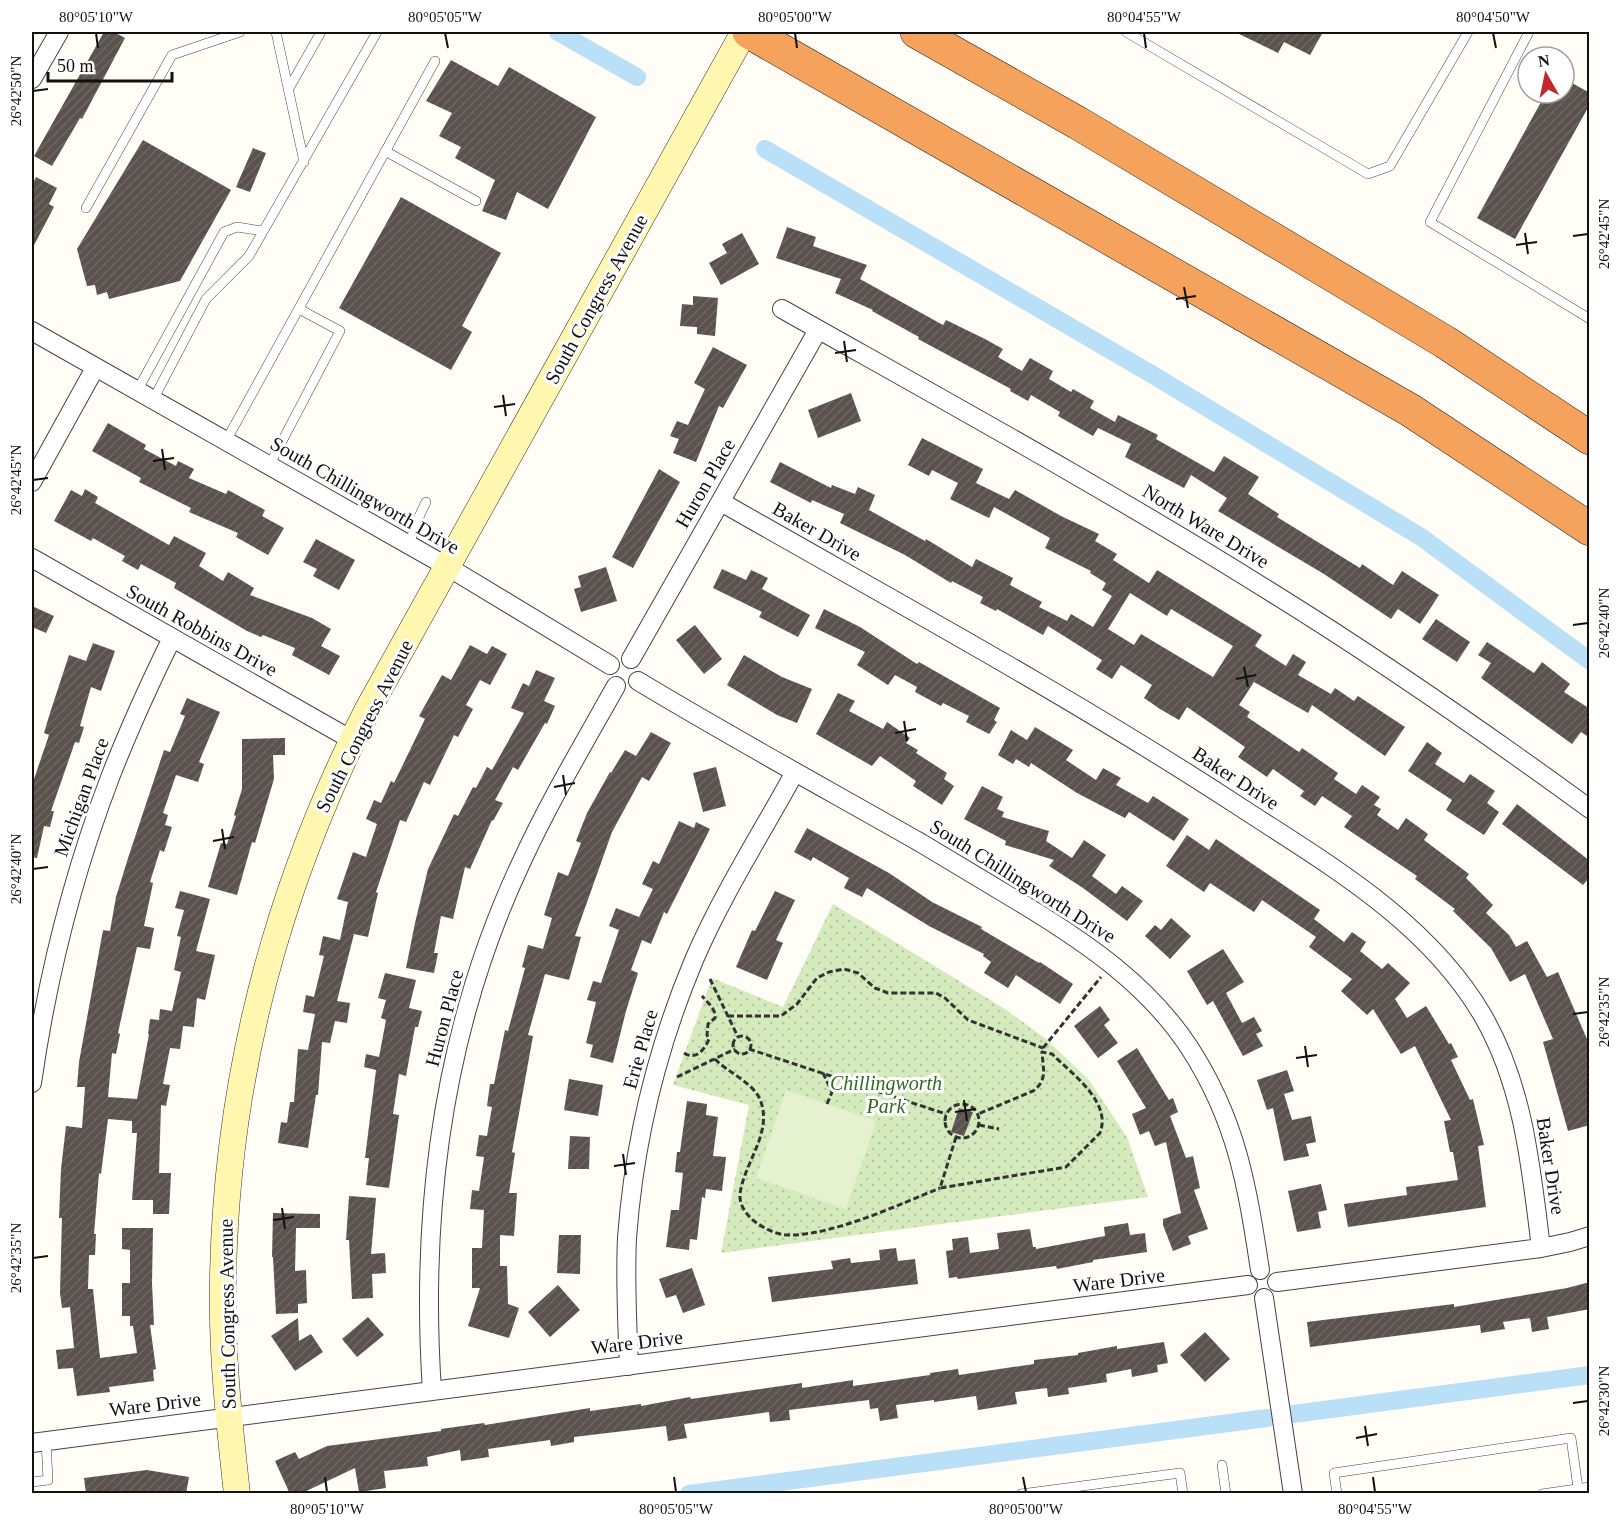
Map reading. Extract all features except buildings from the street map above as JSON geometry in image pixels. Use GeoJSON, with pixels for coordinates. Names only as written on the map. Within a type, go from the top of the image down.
{"type":"FeatureCollection","features":[{"type":"Feature","properties":{"kind":"highway"},"geometry":{"type":"LineString","coordinates":[[746,32],[1410,410],[1590,529]]}},
{"type":"Feature","properties":{"kind":"highway"},"geometry":{"type":"LineString","coordinates":[[917,32],[1078,123],[1445,342],[1590,438]]}},
{"type":"Feature","properties":{"kind":"street"},"geometry":{"type":"LineString","coordinates":[[32,79],[59,32]]}},
{"type":"Feature","properties":{"kind":"street","name":"South Congress Avenue"},"geometry":{"type":"LineString","coordinates":[[237,1494],[224,1347],[222,1277],[226,1197],[240,1087],[257,1001],[275,934],[297,868],[352,740],[746,32]]}},
{"type":"Feature","properties":{"kind":"street","name":"North Ware Drive"},"geometry":{"type":"LineString","coordinates":[[782,309],[1156,522],[1265,588],[1406,679],[1590,809]]}},
{"type":"Feature","properties":{"kind":"street","name":"Huron Place"},"geometry":{"type":"LineString","coordinates":[[631,659],[818,330]]}},
{"type":"Feature","properties":{"kind":"street","name":"South Chillingworth Drive"},"geometry":{"type":"LineString","coordinates":[[32,332],[448,567],[610,665]]}},
{"type":"Feature","properties":{"kind":"street"},"geometry":{"type":"LineString","coordinates":[[32,482],[96,368]]}},
{"type":"Feature","properties":{"kind":"street","name":"Baker Drive"},"geometry":{"type":"LineString","coordinates":[[721,502],[1051,690],[1152,751],[1292,841],[1403,919],[1434,949],[1461,981],[1484,1017],[1503,1055],[1517,1095],[1526,1136],[1541,1248]]}},
{"type":"Feature","properties":{"kind":"street","name":"South Robbins Drive"},"geometry":{"type":"LineString","coordinates":[[32,558],[352,740]]}},
{"type":"Feature","properties":{"kind":"street","name":"Michigan Place"},"geometry":{"type":"LineString","coordinates":[[32,1083],[64,919],[86,847],[119,756],[172,638]]}},
{"type":"Feature","properties":{"kind":"street"},"geometry":{"type":"LineString","coordinates":[[616,659],[631,659],[640,672],[638,681],[627,688],[616,686],[608,676],[610,665],[616,659]]}},
{"type":"Feature","properties":{"kind":"street","name":"South Chillingworth Drive"},"geometry":{"type":"LineString","coordinates":[[638,681],[958,865],[1072,934],[1110,961],[1142,990],[1188,1046],[1223,1111],[1238,1152],[1248,1194],[1260,1270]]}},
{"type":"Feature","properties":{"kind":"street","name":"Huron Place"},"geometry":{"type":"LineString","coordinates":[[432,1391],[428,1298],[430,1234],[440,1139],[458,1045],[490,938],[520,864],[548,807],[616,686]]}},
{"type":"Feature","properties":{"kind":"street","name":"Erie Place"},"geometry":{"type":"LineString","coordinates":[[629,1366],[626,1295],[627,1238],[633,1181],[656,1069],[673,1014],[718,908],[795,772]]}},
{"type":"Feature","properties":{"kind":"street"},"geometry":{"type":"LineString","coordinates":[[1277,1282],[1541,1248],[1590,1236]]}},
{"type":"Feature","properties":{"kind":"street"},"geometry":{"type":"LineString","coordinates":[[1260,1270],[1271,1272],[1277,1282],[1275,1293],[1264,1298],[1253,1296],[1248,1285],[1250,1277],[1260,1270]]}},
{"type":"Feature","properties":{"kind":"street","name":"Ware Drive"},"geometry":{"type":"LineString","coordinates":[[39,1442],[1248,1285]]}},
{"type":"Feature","properties":{"kind":"street"},"geometry":{"type":"LineString","coordinates":[[1264,1298],[1293,1494]]}},
{"type":"Feature","properties":{"kind":"lane"},"geometry":{"type":"LineString","coordinates":[[86,208],[172,55],[240,32]]}},
{"type":"Feature","properties":{"kind":"lane"},"geometry":{"type":"LineString","coordinates":[[276,32],[304,162]]}},
{"type":"Feature","properties":{"kind":"lane"},"geometry":{"type":"LineString","coordinates":[[288,90],[321,32]]}},
{"type":"Feature","properties":{"kind":"lane"},"geometry":{"type":"LineString","coordinates":[[145,396],[206,299],[234,274],[249,256],[377,32]]}},
{"type":"Feature","properties":{"kind":"lane"},"geometry":{"type":"LineString","coordinates":[[1126,32],[1368,174],[1390,166],[1468,32]]}},
{"type":"Feature","properties":{"kind":"lane"},"geometry":{"type":"LineString","coordinates":[[1529,32],[1430,222],[1590,319]]}},
{"type":"Feature","properties":{"kind":"lane"},"geometry":{"type":"LineString","coordinates":[[226,441],[435,61]]}},
{"type":"Feature","properties":{"kind":"lane"},"geometry":{"type":"LineString","coordinates":[[385,151],[476,201]]}},
{"type":"Feature","properties":{"kind":"lane"},"geometry":{"type":"LineString","coordinates":[[145,396],[224,232],[237,227],[262,231]]}},
{"type":"Feature","properties":{"kind":"lane"},"geometry":{"type":"LineString","coordinates":[[269,466],[340,331],[299,309]]}},
{"type":"Feature","properties":{"kind":"lane"},"geometry":{"type":"LineString","coordinates":[[409,545],[426,502]]}},
{"type":"Feature","properties":{"kind":"lane"},"geometry":{"type":"LineString","coordinates":[[1337,1494],[1334,1473],[1571,1438],[1578,1488]]}},
{"type":"Feature","properties":{"kind":"lane"},"geometry":{"type":"LineString","coordinates":[[38,1494],[34,1482],[48,1480],[39,1442]]}},
{"type":"Feature","properties":{"kind":"lane"},"geometry":{"type":"LineString","coordinates":[[1221,1464],[1226,1494]]}},
{"type":"Feature","properties":{"kind":"lane"},"geometry":{"type":"LineString","coordinates":[[1021,1494],[1180,1473],[1183,1494]]}},
{"type":"Feature","properties":{"kind":"lane"},"geometry":{"type":"LineString","coordinates":[[1546,1493],[1590,1486]]}},
{"type":"Feature","properties":{"kind":"path"},"geometry":{"type":"LineString","coordinates":[[715,1059],[751,1088],[761,1102],[764,1122],[753,1158],[744,1177],[740,1196],[743,1208],[749,1217],[764,1228],[791,1236],[838,1226],[874,1215],[939,1188],[1066,1167],[1100,1133],[1103,1126],[1102,1111],[1096,1099],[1052,1054],[968,1020],[945,998],[936,993],[921,991],[888,993],[875,988],[858,973],[844,969],[829,972],[817,978],[798,1004],[781,1016],[728,1016]]}},
{"type":"Feature","properties":{"kind":"path"},"geometry":{"type":"LineString","coordinates":[[978,1114],[1040,1086],[1045,1075],[1042,1050],[1101,977]]}},
{"type":"Feature","properties":{"kind":"path"},"geometry":{"type":"LineString","coordinates":[[710,979],[738,1037]]}},
{"type":"Feature","properties":{"kind":"path"},"geometry":{"type":"LineString","coordinates":[[684,1053],[688,1056],[695,1055],[704,1049],[709,1039],[708,1024],[716,1015],[702,996]]}},
{"type":"Feature","properties":{"kind":"path"},"geometry":{"type":"LineString","coordinates":[[738,1037],[748,1038],[749,1049],[743,1053],[735,1049],[734,1042],[738,1037]]}},
{"type":"Feature","properties":{"kind":"path"},"geometry":{"type":"LineString","coordinates":[[677,1077],[735,1049]]}},
{"type":"Feature","properties":{"kind":"path"},"geometry":{"type":"LineString","coordinates":[[749,1049],[946,1114]]}},
{"type":"Feature","properties":{"kind":"path"},"geometry":{"type":"LineString","coordinates":[[823,1073],[832,1092]]}},
{"type":"Feature","properties":{"kind":"path"},"geometry":{"type":"LineString","coordinates":[[827,1104],[832,1092],[849,1082]]}},
{"type":"Feature","properties":{"kind":"path"},"geometry":{"type":"LineString","coordinates":[[961,1104],[972,1107],[978,1114],[979,1125],[971,1136],[956,1137],[946,1130],[944,1124],[950,1108],[961,1104]]}},
{"type":"Feature","properties":{"kind":"path"},"geometry":{"type":"LineString","coordinates":[[979,1125],[999,1130]]}},
{"type":"Feature","properties":{"kind":"path"},"geometry":{"type":"LineString","coordinates":[[939,1188],[956,1137]]}},
{"type":"Feature","properties":{"kind":"green space","name":"Chillingworth Park"},"geometry":{"type":"Polygon","coordinates":[[[833,904],[1005,1009],[1046,1039],[1089,1080],[1127,1137],[1148,1197],[721,1253],[749,1105],[673,1085],[712,978],[783,1007],[833,904]]]}},
{"type":"Feature","properties":{"kind":"green space"},"geometry":{"type":"Polygon","coordinates":[[[786,1090],[876,1121],[846,1209],[756,1178],[786,1090]]]}},
{"type":"Feature","properties":{"kind":"waterway"},"geometry":{"type":"LineString","coordinates":[[558,32],[637,77]]}},
{"type":"Feature","properties":{"kind":"waterway"},"geometry":{"type":"LineString","coordinates":[[765,149],[1153,375],[1421,537],[1590,661]]}},
{"type":"Feature","properties":{"kind":"waterway"},"geometry":{"type":"LineString","coordinates":[[1293,1414],[1590,1375]]}},
{"type":"Feature","properties":{"kind":"waterway"},"geometry":{"type":"LineString","coordinates":[[689,1494],[1267,1418]]}}]}
